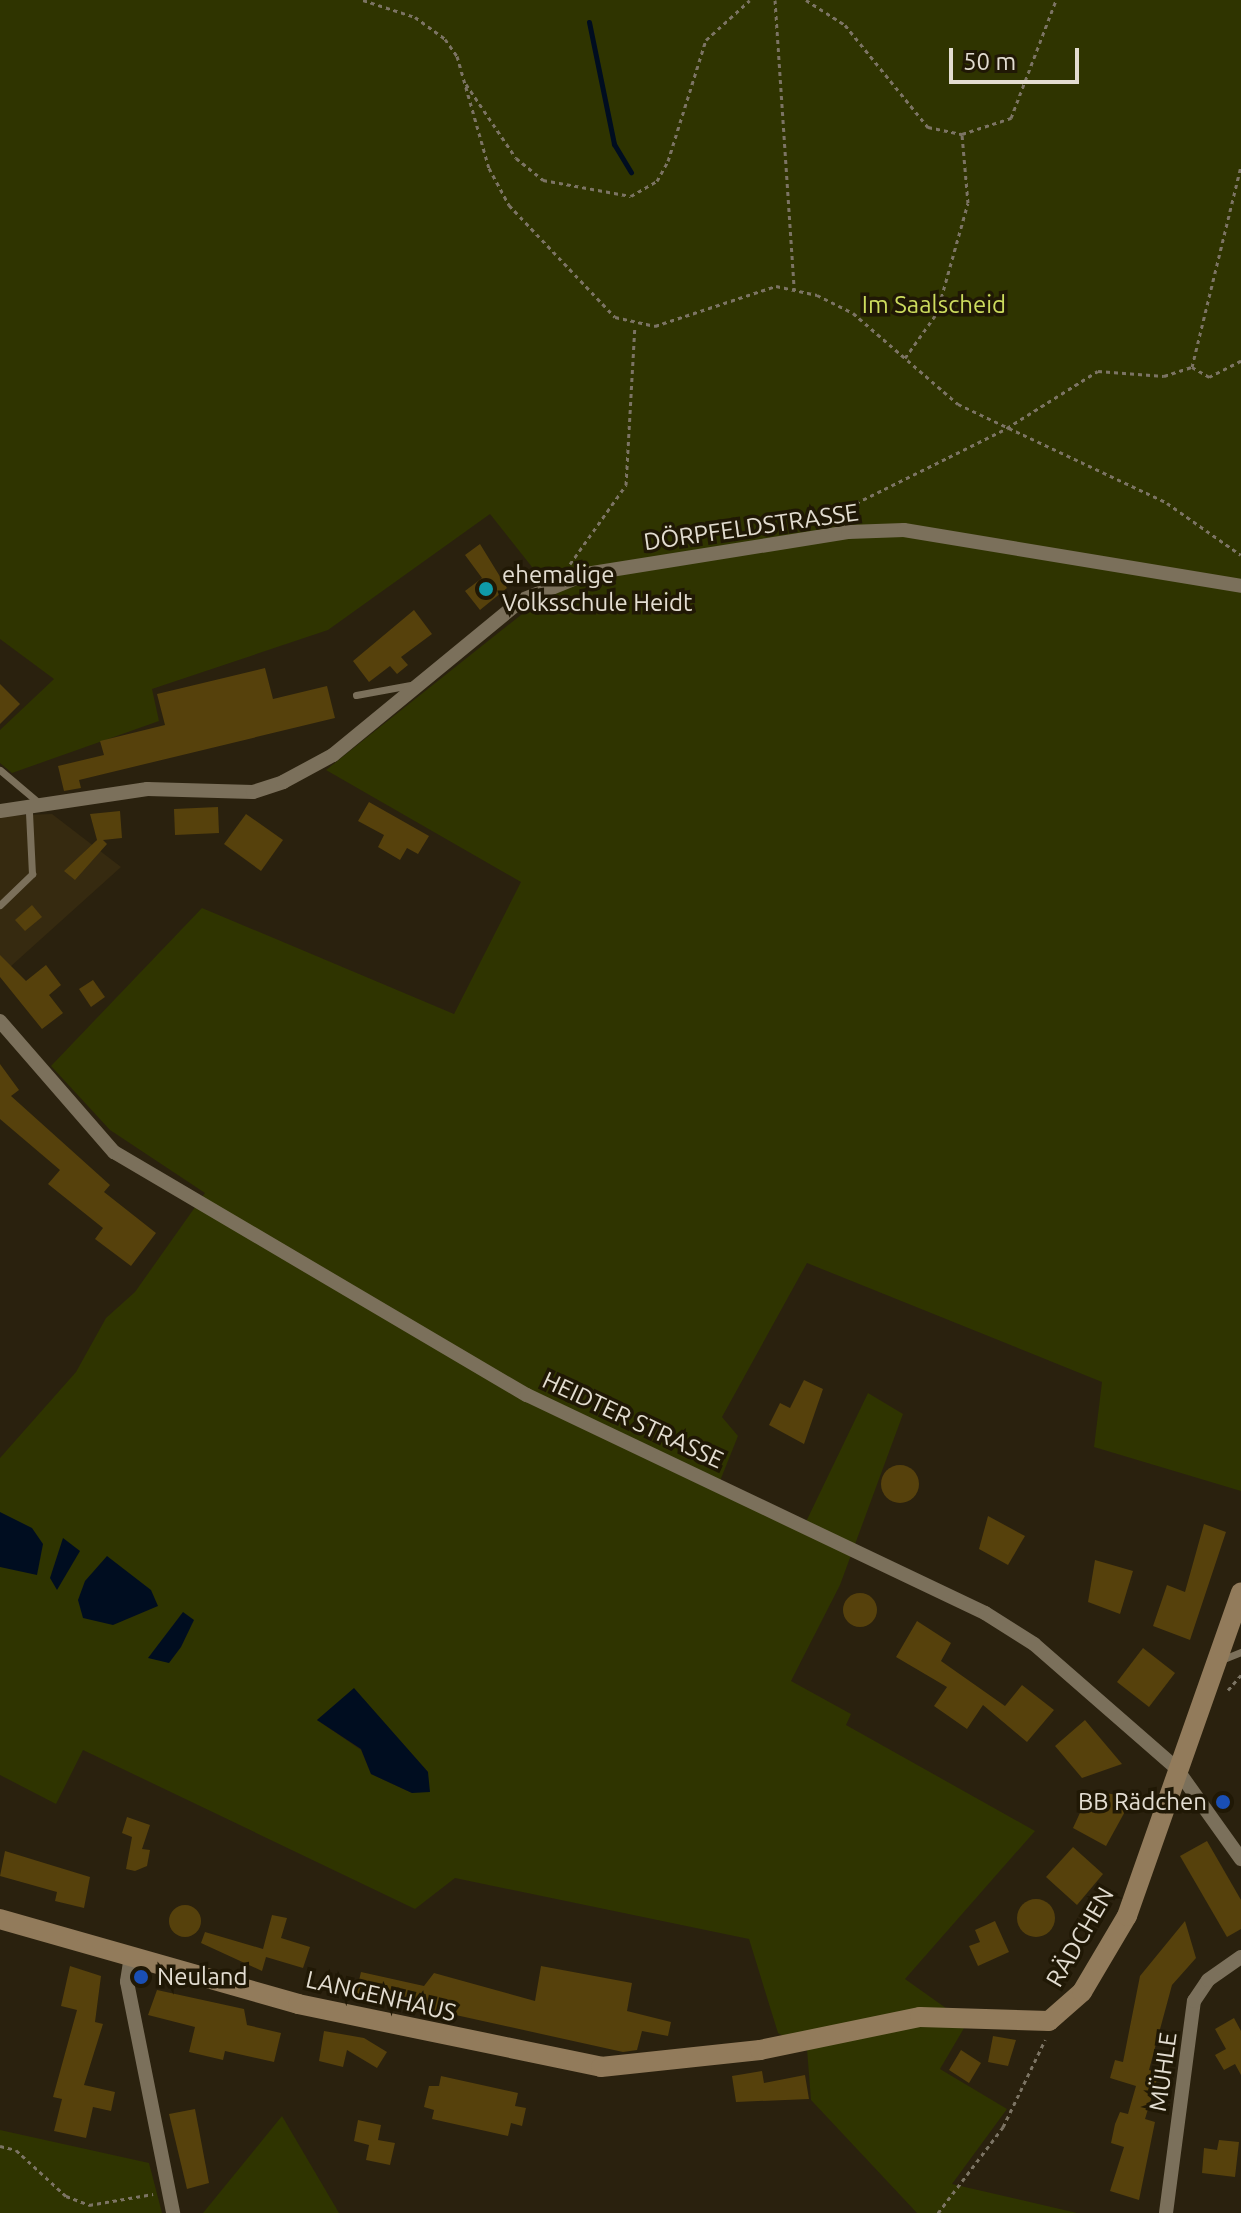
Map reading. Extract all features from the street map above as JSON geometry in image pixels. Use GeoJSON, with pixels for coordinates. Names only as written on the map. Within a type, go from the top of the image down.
{"type":"FeatureCollection","features":[{"type":"Feature","properties":{"kind":"street","name":"DÖRPFELDSTRASSE"},"geometry":{"type":"LineString","coordinates":[[0,811],[47,810],[147,789],[253,792],[283,782],[333,755],[522,600],[556,583],[799,539],[904,530],[1241,586]]}},
{"type":"Feature","properties":{"kind":"street","name":"HEIDTER STRASSE"},"geometry":{"type":"LineString","coordinates":[[0,1021],[114,1152],[527,1395],[985,1613],[1034,1644],[1176,1768],[1241,1859]]}},
{"type":"Feature","properties":{"kind":"street","name":"RÄDCHEN"},"geometry":{"type":"LineString","coordinates":[[760,2050],[920,2017],[1049,2021],[1082,1992],[1127,1916],[1212,1666],[1241,1593]]}},
{"type":"Feature","properties":{"kind":"street","name":"LANGENHAUS"},"geometry":{"type":"LineString","coordinates":[[0,1919],[298,2004],[601,2067],[760,2050]]}},
{"type":"Feature","properties":{"kind":"street"},"geometry":{"type":"LineString","coordinates":[[131,1956],[127,1982],[173,2213]]}},
{"type":"Feature","properties":{"kind":"street","name":"MÜHLE"},"geometry":{"type":"LineString","coordinates":[[1166,2213],[1194,2001],[1208,1980],[1241,1957]]}},
{"type":"Feature","properties":{"kind":"lane"},"geometry":{"type":"LineString","coordinates":[[356,695],[421,685]]}},
{"type":"Feature","properties":{"kind":"lane"},"geometry":{"type":"LineString","coordinates":[[0,770],[47,810]]}},
{"type":"Feature","properties":{"kind":"lane"},"geometry":{"type":"LineString","coordinates":[[0,905],[32,874],[29,812]]}},
{"type":"Feature","properties":{"kind":"lane"},"geometry":{"type":"LineString","coordinates":[[1212,1666],[1241,1652]]}},
{"type":"Feature","properties":{"kind":"path"},"geometry":{"type":"LineString","coordinates":[[363,0],[435,29],[457,56],[489,168],[523,225],[615,317],[635,326],[776,286],[794,289],[853,313],[958,404],[1167,503],[1241,555]]}},
{"type":"Feature","properties":{"kind":"path"},"geometry":{"type":"LineString","coordinates":[[465,83],[516,158],[543,180],[631,196],[657,181],[668,161],[697,55],[750,0]]}},
{"type":"Feature","properties":{"kind":"path"},"geometry":{"type":"LineString","coordinates":[[775,0],[794,289]]}},
{"type":"Feature","properties":{"kind":"path"},"geometry":{"type":"LineString","coordinates":[[806,0],[845,25],[928,127],[962,134],[1011,118],[1056,0]]}},
{"type":"Feature","properties":{"kind":"path"},"geometry":{"type":"LineString","coordinates":[[905,358],[937,313],[968,203],[962,134]]}},
{"type":"Feature","properties":{"kind":"path"},"geometry":{"type":"LineString","coordinates":[[1192,367],[1241,166]]}},
{"type":"Feature","properties":{"kind":"path"},"geometry":{"type":"LineString","coordinates":[[556,583],[626,485],[635,326]]}},
{"type":"Feature","properties":{"kind":"path"},"geometry":{"type":"LineString","coordinates":[[799,539],[842,506],[1007,428],[1098,371],[1164,376],[1192,367],[1209,377],[1241,361]]}},
{"type":"Feature","properties":{"kind":"path"},"geometry":{"type":"LineString","coordinates":[[938,2213],[1003,2127],[1049,2021]]}},
{"type":"Feature","properties":{"kind":"path"},"geometry":{"type":"LineString","coordinates":[[0,2146],[16,2150],[66,2196],[89,2205],[168,2194]]}},
{"type":"Feature","properties":{"kind":"shaded area"},"geometry":{"type":"Polygon","coordinates":[[[52,814],[121,867],[0,976],[0,816],[52,814]]]}},
{"type":"Feature","properties":{"kind":"green space","name":"Im Saalscheid"},"geometry":{"type":"Polygon","coordinates":[[[0,0],[1241,0],[1241,1491],[1094,1447],[1102,1382],[807,1263],[722,1417],[738,1436],[718,1486],[803,1528],[868,1393],[903,1414],[840,1585],[791,1681],[851,1714],[846,1725],[1035,1831],[905,1979],[967,2023],[940,2069],[1007,2109],[952,2184],[1077,2213],[917,2213],[811,2100],[807,2049],[778,2033],[749,1939],[455,1878],[415,1909],[83,1750],[56,1804],[0,1775],[0,1458],[76,1372],[106,1318],[135,1292],[205,1193],[110,1130],[51,1066],[202,908],[454,1014],[521,882],[326,770],[551,591],[490,514],[328,630],[152,689],[159,721],[12,773],[0,763],[0,730],[54,679],[0,639],[0,0]],[[354,1689],[317,1720],[361,1750],[371,1774],[412,1793],[428,1772],[354,1689]]]}},
{"type":"Feature","properties":{"kind":"green space"},"geometry":{"type":"Polygon","coordinates":[[[282,2116],[339,2213],[203,2213],[282,2116]]]}},
{"type":"Feature","properties":{"kind":"green space"},"geometry":{"type":"Polygon","coordinates":[[[0,2130],[149,2163],[162,2213],[0,2213],[0,2130]]]}},
{"type":"Feature","properties":{"kind":"water"},"geometry":{"type":"Polygon","coordinates":[[[0,1512],[32,1528],[43,1544],[37,1575],[0,1567],[0,1512]]]}},
{"type":"Feature","properties":{"kind":"water"},"geometry":{"type":"Polygon","coordinates":[[[63,1538],[80,1551],[57,1590],[50,1578],[63,1538]]]}},
{"type":"Feature","properties":{"kind":"water"},"geometry":{"type":"Polygon","coordinates":[[[107,1556],[151,1590],[158,1606],[113,1625],[83,1618],[78,1600],[85,1581],[107,1556]]]}},
{"type":"Feature","properties":{"kind":"water"},"geometry":{"type":"Polygon","coordinates":[[[183,1612],[194,1620],[169,1663],[148,1658],[183,1612]]]}},
{"type":"Feature","properties":{"kind":"water"},"geometry":{"type":"Polygon","coordinates":[[[354,1688],[428,1772],[430,1792],[412,1793],[371,1774],[361,1749],[317,1720],[354,1688]]]}},
{"type":"Feature","properties":{"kind":"building","name":"ehemalige Volksschule Heidt"},"geometry":{"type":"Polygon","coordinates":[[[480,544],[507,588],[480,610],[465,591],[482,578],[465,555],[480,544]]]}},
{"type":"Feature","properties":{"kind":"building"},"geometry":{"type":"Polygon","coordinates":[[[414,610],[432,634],[401,657],[408,665],[397,674],[390,666],[369,682],[353,661],[414,610]]]}},
{"type":"Feature","properties":{"kind":"building"},"geometry":{"type":"Polygon","coordinates":[[[265,668],[273,699],[327,686],[335,718],[79,780],[81,788],[64,791],[58,766],[104,755],[100,741],[165,725],[157,694],[265,668]]]}},
{"type":"Feature","properties":{"kind":"building"},"geometry":{"type":"Polygon","coordinates":[[[0,684],[20,704],[0,724],[0,684]]]}},
{"type":"Feature","properties":{"kind":"building"},"geometry":{"type":"Polygon","coordinates":[[[369,802],[429,836],[418,854],[407,848],[400,860],[378,847],[384,835],[358,821],[369,802]]]}},
{"type":"Feature","properties":{"kind":"building"},"geometry":{"type":"Polygon","coordinates":[[[218,807],[219,833],[175,835],[174,809],[218,807]]]}},
{"type":"Feature","properties":{"kind":"building"},"geometry":{"type":"Polygon","coordinates":[[[120,811],[122,838],[103,840],[107,844],[75,880],[64,871],[97,840],[90,814],[120,811]]]}},
{"type":"Feature","properties":{"kind":"building"},"geometry":{"type":"Polygon","coordinates":[[[246,814],[283,840],[261,871],[224,844],[246,814]]]}},
{"type":"Feature","properties":{"kind":"building"},"geometry":{"type":"Polygon","coordinates":[[[32,905],[42,917],[25,931],[15,920],[32,905]]]}},
{"type":"Feature","properties":{"kind":"building"},"geometry":{"type":"Polygon","coordinates":[[[0,955],[26,981],[46,965],[61,985],[49,995],[63,1013],[42,1029],[0,977],[0,955]]]}},
{"type":"Feature","properties":{"kind":"building"},"geometry":{"type":"Polygon","coordinates":[[[93,980],[105,997],[91,1007],[79,989],[93,980]]]}},
{"type":"Feature","properties":{"kind":"building"},"geometry":{"type":"Polygon","coordinates":[[[0,1064],[19,1090],[11,1096],[110,1185],[104,1192],[156,1233],[131,1266],[95,1239],[103,1228],[48,1184],[60,1170],[0,1119],[0,1064]]]}},
{"type":"Feature","properties":{"kind":"building"},"geometry":{"type":"Polygon","coordinates":[[[804,1380],[823,1389],[804,1444],[769,1425],[780,1403],[790,1408],[804,1380]]]}},
{"type":"Feature","properties":{"kind":"building"},"geometry":{"type":"Polygon","coordinates":[[[900,1465],[914,1470],[919,1484],[914,1498],[900,1503],[886,1498],[881,1484],[886,1470],[900,1465]]]}},
{"type":"Feature","properties":{"kind":"building"},"geometry":{"type":"Polygon","coordinates":[[[988,1516],[1025,1536],[1008,1565],[979,1549],[988,1516]]]}},
{"type":"Feature","properties":{"kind":"building"},"geometry":{"type":"Polygon","coordinates":[[[1204,1524],[1226,1532],[1190,1640],[1153,1626],[1167,1585],[1185,1592],[1204,1524]]]}},
{"type":"Feature","properties":{"kind":"building"},"geometry":{"type":"Polygon","coordinates":[[[1095,1560],[1133,1571],[1120,1614],[1088,1602],[1095,1560]]]}},
{"type":"Feature","properties":{"kind":"building"},"geometry":{"type":"Polygon","coordinates":[[[860,1593],[872,1598],[877,1610],[872,1622],[860,1627],[848,1622],[843,1610],[848,1598],[860,1593]]]}},
{"type":"Feature","properties":{"kind":"building"},"geometry":{"type":"Polygon","coordinates":[[[917,1621],[951,1643],[941,1661],[1005,1706],[1022,1685],[1054,1710],[1027,1742],[983,1705],[967,1729],[934,1706],[947,1687],[896,1657],[917,1621]]]}},
{"type":"Feature","properties":{"kind":"building"},"geometry":{"type":"Polygon","coordinates":[[[1143,1648],[1175,1673],[1149,1707],[1117,1682],[1143,1648]]]}},
{"type":"Feature","properties":{"kind":"building"},"geometry":{"type":"Polygon","coordinates":[[[1085,1720],[1122,1764],[1082,1778],[1055,1746],[1085,1720]]]}},
{"type":"Feature","properties":{"kind":"building"},"geometry":{"type":"Polygon","coordinates":[[[1090,1791],[1133,1797],[1106,1846],[1073,1828],[1090,1791]]]}},
{"type":"Feature","properties":{"kind":"building"},"geometry":{"type":"Polygon","coordinates":[[[127,1817],[150,1825],[142,1849],[150,1850],[147,1866],[135,1871],[126,1869],[132,1837],[122,1833],[127,1817]]]}},
{"type":"Feature","properties":{"kind":"building"},"geometry":{"type":"Polygon","coordinates":[[[1207,1841],[1241,1900],[1241,1929],[1227,1937],[1180,1856],[1207,1841]]]}},
{"type":"Feature","properties":{"kind":"building"},"geometry":{"type":"Polygon","coordinates":[[[1073,1847],[1103,1874],[1077,1905],[1046,1877],[1073,1847]]]}},
{"type":"Feature","properties":{"kind":"building"},"geometry":{"type":"Polygon","coordinates":[[[5,1851],[90,1877],[84,1908],[55,1901],[57,1892],[0,1876],[5,1851]]]}},
{"type":"Feature","properties":{"kind":"building"},"geometry":{"type":"Polygon","coordinates":[[[1036,1899],[1050,1904],[1055,1918],[1050,1932],[1036,1937],[1022,1932],[1017,1918],[1022,1904],[1036,1899]]]}},
{"type":"Feature","properties":{"kind":"building"},"geometry":{"type":"Polygon","coordinates":[[[185,1905],[196,1910],[201,1921],[196,1932],[185,1937],[174,1932],[169,1921],[174,1910],[185,1905]]]}},
{"type":"Feature","properties":{"kind":"building"},"geometry":{"type":"Polygon","coordinates":[[[272,1915],[287,1918],[281,1938],[310,1947],[303,1968],[266,1957],[262,1971],[201,1943],[205,1932],[263,1949],[272,1915]]]}},
{"type":"Feature","properties":{"kind":"building"},"geometry":{"type":"Polygon","coordinates":[[[995,1921],[1009,1952],[978,1966],[969,1946],[980,1942],[975,1930],[995,1921]]]}},
{"type":"Feature","properties":{"kind":"building"},"geometry":{"type":"Polygon","coordinates":[[[1185,1921],[1196,1958],[1172,1985],[1149,2070],[1159,2073],[1145,2119],[1155,2122],[1139,2200],[1110,2191],[1124,2147],[1111,2143],[1115,2124],[1120,2112],[1128,2114],[1136,2086],[1110,2078],[1115,2060],[1123,2062],[1140,1976],[1185,1921]]]}},
{"type":"Feature","properties":{"kind":"building"},"geometry":{"type":"Polygon","coordinates":[[[70,1966],[101,1976],[95,2022],[103,2024],[84,2085],[115,2092],[111,2111],[93,2107],[86,2138],[54,2131],[62,2099],[53,2097],[77,2010],[61,2006],[70,1966]]]}},
{"type":"Feature","properties":{"kind":"building"},"geometry":{"type":"Polygon","coordinates":[[[541,1966],[632,1983],[627,2011],[671,2022],[668,2036],[642,2031],[637,2050],[623,2052],[356,1993],[361,1972],[424,1986],[434,1973],[535,2001],[541,1966]]]}},
{"type":"Feature","properties":{"kind":"building"},"geometry":{"type":"Polygon","coordinates":[[[157,1990],[244,2009],[247,2025],[281,2033],[274,2062],[225,2051],[223,2060],[189,2052],[195,2027],[148,2015],[157,1990]]]}},
{"type":"Feature","properties":{"kind":"building"},"geometry":{"type":"Polygon","coordinates":[[[1234,2018],[1241,2031],[1241,2075],[1235,2064],[1224,2070],[1215,2055],[1226,2049],[1215,2029],[1234,2018]]]}},
{"type":"Feature","properties":{"kind":"building"},"geometry":{"type":"Polygon","coordinates":[[[324,2031],[364,2038],[387,2052],[377,2068],[347,2050],[343,2067],[319,2061],[324,2031]]]}},
{"type":"Feature","properties":{"kind":"building"},"geometry":{"type":"Polygon","coordinates":[[[993,2036],[1016,2040],[1008,2066],[988,2062],[993,2036]]]}},
{"type":"Feature","properties":{"kind":"building"},"geometry":{"type":"Polygon","coordinates":[[[961,2050],[981,2063],[969,2083],[949,2070],[961,2050]]]}},
{"type":"Feature","properties":{"kind":"building"},"geometry":{"type":"Polygon","coordinates":[[[762,2071],[764,2083],[805,2075],[809,2099],[736,2102],[732,2076],[762,2071]]]}},
{"type":"Feature","properties":{"kind":"building"},"geometry":{"type":"Polygon","coordinates":[[[441,2076],[518,2093],[515,2106],[526,2108],[522,2126],[511,2123],[508,2136],[432,2119],[434,2110],[424,2107],[429,2086],[439,2086],[441,2076]]]}},
{"type":"Feature","properties":{"kind":"building"},"geometry":{"type":"Polygon","coordinates":[[[195,2109],[209,2183],[187,2189],[169,2114],[195,2109]]]}},
{"type":"Feature","properties":{"kind":"building"},"geometry":{"type":"Polygon","coordinates":[[[358,2120],[381,2125],[378,2140],[395,2143],[390,2165],[366,2160],[369,2145],[354,2141],[358,2120]]]}},
{"type":"Feature","properties":{"kind":"building"},"geometry":{"type":"Polygon","coordinates":[[[1219,2140],[1239,2142],[1235,2177],[1202,2173],[1204,2148],[1217,2150],[1219,2140]]]}},
{"type":"Feature","properties":{"kind":"waterway"},"geometry":{"type":"LineString","coordinates":[[589,22],[614,144],[631,172]]}},
{"type":"Feature","properties":{"kind":"place","name":"ehemalige Volksschule Heidt"},"geometry":{"type":"Point","coordinates":[486,589]}},
{"type":"Feature","properties":{"kind":"place","name":"BB Rädchen"},"geometry":{"type":"Point","coordinates":[1223,1802]}},
{"type":"Feature","properties":{"kind":"place","name":"Neuland"},"geometry":{"type":"Point","coordinates":[141,1977]}}]}
